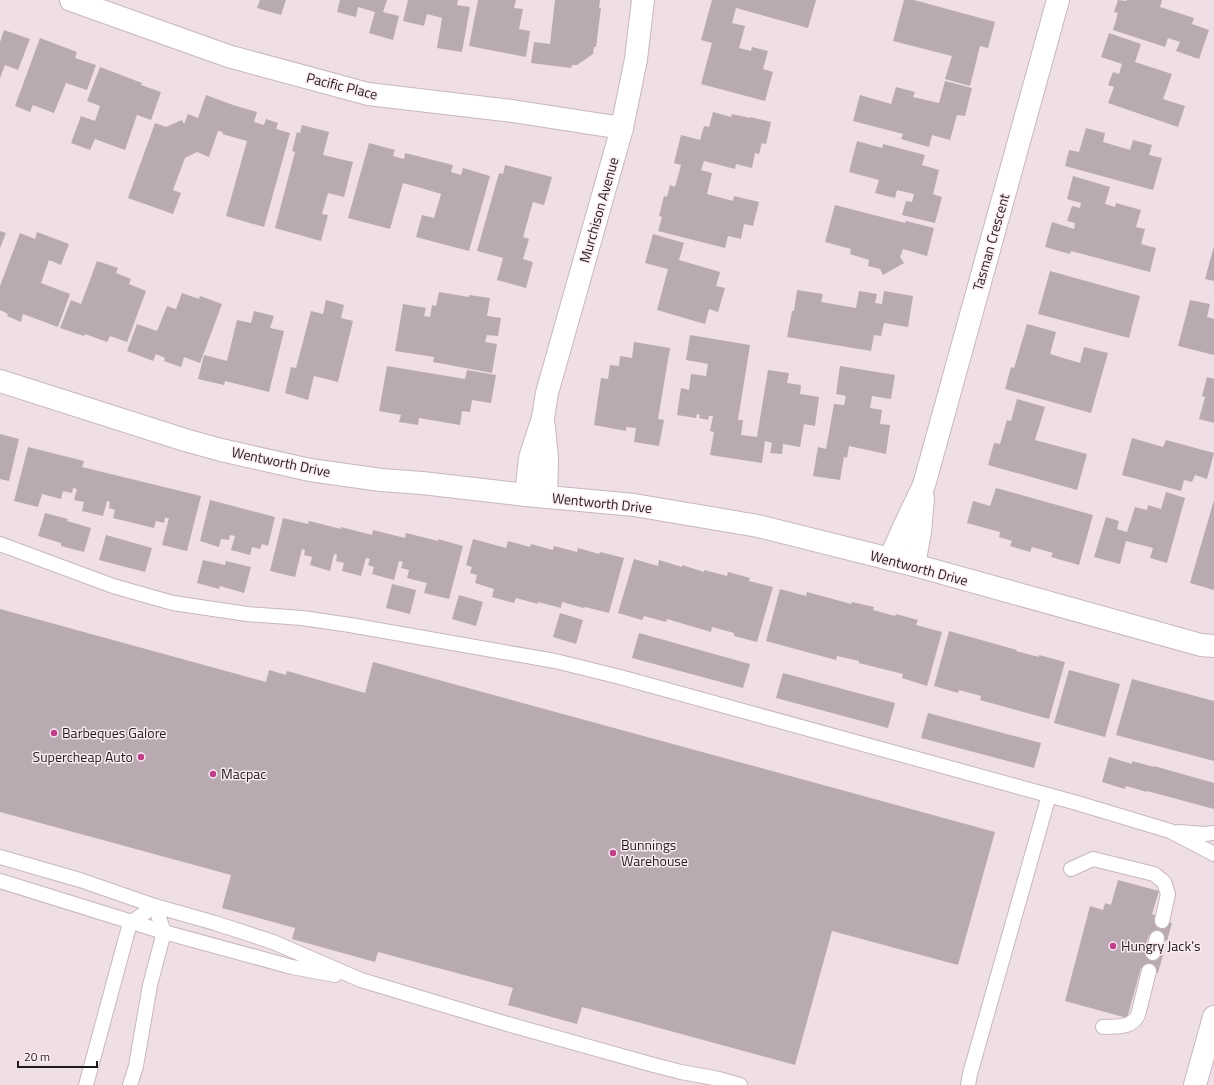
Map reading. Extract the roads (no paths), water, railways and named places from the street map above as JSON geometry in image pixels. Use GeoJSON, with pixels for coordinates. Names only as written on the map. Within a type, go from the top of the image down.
{"type":"FeatureCollection","features":[{"type":"Feature","properties":{"kind":"street","name":"Pacific Place"},"geometry":{"type":"LineString","coordinates":[[71,0],[228,56],[368,94],[512,111],[622,128]]}},
{"type":"Feature","properties":{"kind":"street","name":"Murchison Avenue"},"geometry":{"type":"LineString","coordinates":[[536,496],[547,459],[543,418],[547,393],[622,128],[636,59],[643,0]]}},
{"type":"Feature","properties":{"kind":"street","name":"Tasman Crescent"},"geometry":{"type":"LineString","coordinates":[[890,559],[924,485],[1058,0]]}},
{"type":"Feature","properties":{"kind":"street","name":"Wentworth Drive"},"geometry":{"type":"LineString","coordinates":[[0,381],[185,440],[221,450],[310,470],[381,480],[634,505],[758,526],[914,565],[1210,647]]}},
{"type":"Feature","properties":{"kind":"street","name":"Tasman Crescent"},"geometry":{"type":"LineString","coordinates":[[914,565],[920,532],[924,485]]}},
{"type":"Feature","properties":{"kind":"street"},"geometry":{"type":"LineString","coordinates":[[1196,1085],[1214,1017]]}},
{"type":"Feature","properties":{"kind":"lane"},"geometry":{"type":"LineString","coordinates":[[0,544],[113,586],[173,603],[240,613],[302,618],[350,625],[555,661],[620,677],[1048,795],[1170,831],[1214,854]]}},
{"type":"Feature","properties":{"kind":"lane"},"geometry":{"type":"LineString","coordinates":[[968,1085],[1048,795]]}},
{"type":"Feature","properties":{"kind":"lane"},"geometry":{"type":"LineString","coordinates":[[1170,831],[1205,834],[1214,833]]}},
{"type":"Feature","properties":{"kind":"lane"},"geometry":{"type":"LineString","coordinates":[[0,857],[80,880],[155,906],[273,942],[361,980]]}},
{"type":"Feature","properties":{"kind":"lane"},"geometry":{"type":"LineString","coordinates":[[1071,869],[1093,859],[1154,874],[1164,882],[1168,894],[1162,920]]}},
{"type":"Feature","properties":{"kind":"lane"},"geometry":{"type":"LineString","coordinates":[[0,880],[130,923],[292,967],[361,980],[504,1023],[650,1064],[740,1085]]}},
{"type":"Feature","properties":{"kind":"lane"},"geometry":{"type":"LineString","coordinates":[[86,1085],[130,923],[155,906]]}},
{"type":"Feature","properties":{"kind":"lane"},"geometry":{"type":"LineString","coordinates":[[134,1085],[150,985],[164,932],[155,906]]}},
{"type":"Feature","properties":{"kind":"lane"},"geometry":{"type":"LineString","coordinates":[[1153,952],[1157,938]]}},
{"type":"Feature","properties":{"kind":"lane"},"geometry":{"type":"LineString","coordinates":[[1103,1027],[1127,1025],[1136,1019],[1148,970]]}},
{"type":"Feature","properties":{"kind":"lane"},"geometry":{"type":"LineString","coordinates":[[130,1085],[136,1066]]}},
{"type":"Feature","properties":{"kind":"place","name":"Barbeques Galore"},"geometry":{"type":"Point","coordinates":[54,733]}},
{"type":"Feature","properties":{"kind":"place","name":"Supercheap Auto"},"geometry":{"type":"Point","coordinates":[141,757]}},
{"type":"Feature","properties":{"kind":"place","name":"Macpac"},"geometry":{"type":"Point","coordinates":[213,774]}},
{"type":"Feature","properties":{"kind":"place","name":"Bunnings Warehouse"},"geometry":{"type":"Point","coordinates":[613,853]}},
{"type":"Feature","properties":{"kind":"place","name":"Hungry Jack's"},"geometry":{"type":"Point","coordinates":[1113,946]}}]}
